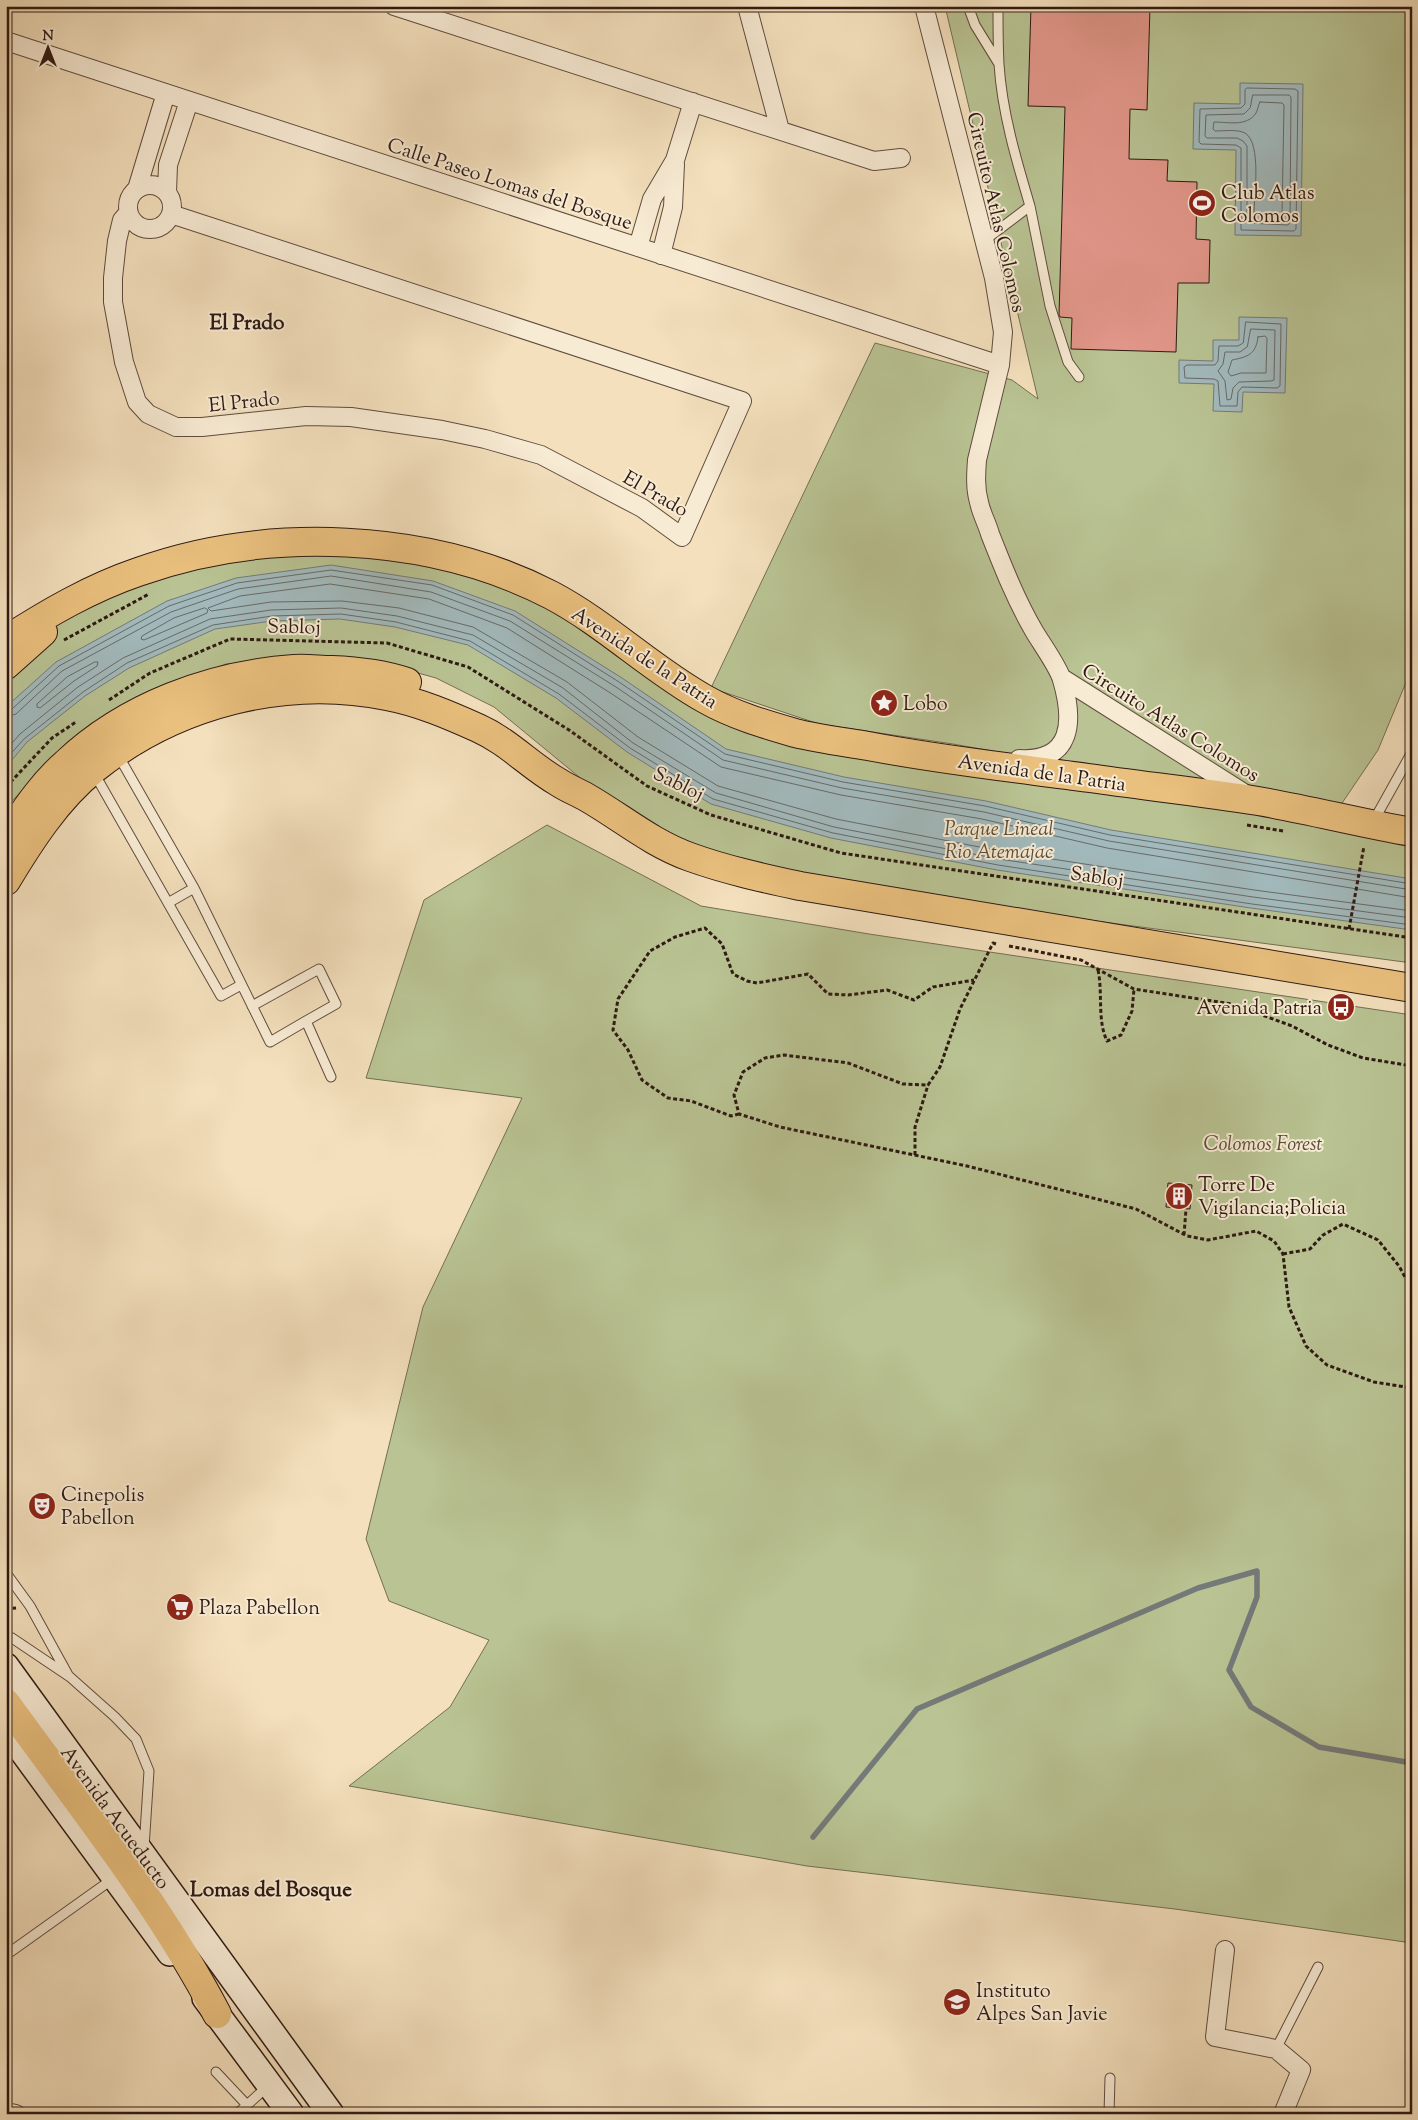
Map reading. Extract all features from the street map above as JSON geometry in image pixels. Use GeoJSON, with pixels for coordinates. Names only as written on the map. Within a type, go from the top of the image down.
{"type":"FeatureCollection","features":[{"type":"Feature","properties":{"kind":"main road","name":"Avenida de la Patria"},"geometry":{"type":"LineString","coordinates":[[6,640],[52,610],[94,590],[136,572],[179,559],[258,545],[314,542],[405,549],[500,572],[552,596],[612,634],[673,679],[706,700],[754,722],[801,734],[910,754],[1257,801],[1368,835],[1412,832]]}},
{"type":"Feature","properties":{"kind":"main road","name":"Avenida de la Patria"},"geometry":{"type":"LineString","coordinates":[[6,665],[94,590]]}},
{"type":"Feature","properties":{"kind":"main road"},"geometry":{"type":"LineString","coordinates":[[6,838],[28,805],[64,764],[130,716],[187,691],[240,676],[296,669],[355,671],[404,681],[450,697],[490,716],[528,742],[564,773],[587,797]]}},
{"type":"Feature","properties":{"kind":"main road"},"geometry":{"type":"LineString","coordinates":[[6,881],[26,847],[54,810],[92,770],[130,743],[166,723],[208,707],[251,696],[296,690],[342,690],[387,696],[436,710],[482,730],[520,753],[557,782],[587,797],[642,834],[688,856],[735,872],[800,886],[1412,988]]}},
{"type":"Feature","properties":{"kind":"main road","name":"Avenida Acueducto"},"geometry":{"type":"LineString","coordinates":[[6,1666],[331,2114]]}},
{"type":"Feature","properties":{"kind":"main road"},"geometry":{"type":"LineString","coordinates":[[6,1703],[159,1915],[217,2014]]}},
{"type":"Feature","properties":{"kind":"main road","name":"Avenida Acueducto"},"geometry":{"type":"LineString","coordinates":[[6,1729],[114,1878],[291,2114]]}},
{"type":"Feature","properties":{"kind":"street"},"geometry":{"type":"LineString","coordinates":[[394,6],[874,161],[901,158]]}},
{"type":"Feature","properties":{"kind":"street"},"geometry":{"type":"LineString","coordinates":[[747,6],[780,130]]}},
{"type":"Feature","properties":{"kind":"street","name":"Circuito Atlas Colomos"},"geometry":{"type":"LineString","coordinates":[[910,754],[1035,760],[1050,754],[1062,743],[1069,729],[1068,708],[1062,678],[1022,610],[1000,559],[979,502],[976,475],[977,460],[1000,365],[1003,332],[994,278],[985,240],[924,6]]}},
{"type":"Feature","properties":{"kind":"street","name":"Calle Paseo Lomas del Bosque"},"geometry":{"type":"LineString","coordinates":[[6,41],[1000,365]]}},
{"type":"Feature","properties":{"kind":"street"},"geometry":{"type":"LineString","coordinates":[[166,93],[137,188],[129,200],[128,213],[134,224],[149,230],[161,227],[171,214],[172,203],[167,193],[168,165],[189,101]]}},
{"type":"Feature","properties":{"kind":"street"},"geometry":{"type":"LineString","coordinates":[[638,247],[652,199],[675,160],[693,102]]}},
{"type":"Feature","properties":{"kind":"street"},"geometry":{"type":"LineString","coordinates":[[661,255],[673,207],[675,160]]}},
{"type":"Feature","properties":{"kind":"street"},"geometry":{"type":"LineString","coordinates":[[137,188],[153,185],[167,193]]}},
{"type":"Feature","properties":{"kind":"street","name":"El Prado"},"geometry":{"type":"LineString","coordinates":[[128,213],[122,220],[117,241],[113,278],[114,302],[124,362],[137,402],[148,414],[176,427],[194,427],[306,416],[351,417],[442,430],[485,439],[541,456],[642,508],[682,537],[742,401],[171,214]]}},
{"type":"Feature","properties":{"kind":"street","name":"Circuito Atlas Colomos"},"geometry":{"type":"LineString","coordinates":[[1062,678],[1257,801]]}},
{"type":"Feature","properties":{"kind":"street"},"geometry":{"type":"LineString","coordinates":[[1225,1950],[1215,2037],[1276,2049],[1301,2070],[1284,2114]]}},
{"type":"Feature","properties":{"kind":"street"},"geometry":{"type":"LineString","coordinates":[[6,2112],[16,2114]]}},
{"type":"Feature","properties":{"kind":"lane"},"geometry":{"type":"LineString","coordinates":[[968,6],[975,25],[999,64]]}},
{"type":"Feature","properties":{"kind":"lane"},"geometry":{"type":"LineString","coordinates":[[998,6],[999,64],[1010,136],[1030,206],[1050,306],[1068,362],[1079,377]]}},
{"type":"Feature","properties":{"kind":"lane"},"geometry":{"type":"LineString","coordinates":[[985,240],[1030,206]]}},
{"type":"Feature","properties":{"kind":"lane"},"geometry":{"type":"LineString","coordinates":[[1368,835],[1412,752]]}},
{"type":"Feature","properties":{"kind":"lane"},"geometry":{"type":"LineString","coordinates":[[117,753],[194,888],[241,985],[270,1042],[336,1004],[319,969],[252,1006]]}},
{"type":"Feature","properties":{"kind":"lane"},"geometry":{"type":"LineString","coordinates":[[92,770],[221,996],[241,985]]}},
{"type":"Feature","properties":{"kind":"lane"},"geometry":{"type":"LineString","coordinates":[[168,903],[194,888]]}},
{"type":"Feature","properties":{"kind":"lane"},"geometry":{"type":"LineString","coordinates":[[306,1020],[331,1077]]}},
{"type":"Feature","properties":{"kind":"lane"},"geometry":{"type":"LineString","coordinates":[[6,1573],[30,1606],[70,1677]]}},
{"type":"Feature","properties":{"kind":"lane"},"geometry":{"type":"LineString","coordinates":[[6,1637],[12,1638],[70,1677],[115,1717],[136,1739],[149,1771],[144,1856]]}},
{"type":"Feature","properties":{"kind":"lane"},"geometry":{"type":"LineString","coordinates":[[6,1955],[114,1878]]}},
{"type":"Feature","properties":{"kind":"lane"},"geometry":{"type":"LineString","coordinates":[[1276,2049],[1318,1967]]}},
{"type":"Feature","properties":{"kind":"lane"},"geometry":{"type":"LineString","coordinates":[[216,2072],[247,2105]]}},
{"type":"Feature","properties":{"kind":"lane"},"geometry":{"type":"LineString","coordinates":[[1109,2114],[1110,2078]]}},
{"type":"Feature","properties":{"kind":"lane"},"geometry":{"type":"LineString","coordinates":[[237,2114],[270,2084]]}},
{"type":"Feature","properties":{"kind":"path"},"geometry":{"type":"LineString","coordinates":[[116,612],[151,593]]}},
{"type":"Feature","properties":{"kind":"path","name":"Sabloj"},"geometry":{"type":"LineString","coordinates":[[101,706],[150,673],[230,639],[387,643],[468,667],[569,730],[647,786],[711,815],[841,853],[1412,938]]}},
{"type":"Feature","properties":{"kind":"path"},"geometry":{"type":"LineString","coordinates":[[6,788],[52,738],[76,722]]}},
{"type":"Feature","properties":{"kind":"path"},"geometry":{"type":"LineString","coordinates":[[1349,929],[1368,835]]}},
{"type":"Feature","properties":{"kind":"path"},"geometry":{"type":"LineString","coordinates":[[974,980],[933,987],[914,1000],[887,990],[848,995],[828,994],[808,974],[756,983],[747,982],[733,974],[722,944],[705,928],[675,937],[650,951],[618,999],[614,1030],[628,1050],[642,1080],[668,1098],[691,1101],[731,1116],[739,1114],[780,1127],[967,1166],[1136,1209],[1184,1235],[1208,1240],[1256,1231],[1274,1241],[1283,1254],[1289,1307],[1306,1346],[1327,1365],[1374,1382],[1412,1388]]}},
{"type":"Feature","properties":{"kind":"path"},"geometry":{"type":"LineString","coordinates":[[915,1155],[915,1126],[928,1085],[940,1067],[960,1009],[993,943],[1081,960],[1134,989],[1232,1004],[1292,1026],[1328,1045],[1363,1058],[1412,1066]]}},
{"type":"Feature","properties":{"kind":"path"},"geometry":{"type":"LineString","coordinates":[[1098,969],[1102,1030],[1107,1042],[1121,1035],[1132,1011],[1134,989]]}},
{"type":"Feature","properties":{"kind":"path"},"geometry":{"type":"LineString","coordinates":[[739,1114],[734,1095],[743,1072],[765,1058],[775,1056],[784,1055],[848,1063],[904,1084],[928,1085]]}},
{"type":"Feature","properties":{"kind":"path"},"geometry":{"type":"LineString","coordinates":[[1184,1235],[1186,1209]]}},
{"type":"Feature","properties":{"kind":"path"},"geometry":{"type":"LineString","coordinates":[[1283,1254],[1310,1249],[1323,1235],[1343,1224],[1378,1240],[1399,1266],[1405,1277],[1412,1278]]}},
{"type":"Feature","properties":{"kind":"green space"},"geometry":{"type":"Polygon","coordinates":[[[945,6],[1412,6],[1412,668],[1378,750],[1336,812],[953,744],[819,724],[711,688],[875,343],[1012,380],[1038,399],[945,6]]]}},
{"type":"Feature","properties":{"kind":"green space","name":"Parque Lineal Rio Atemajac"},"geometry":{"type":"Polygon","coordinates":[[[386,550],[541,595],[721,716],[1412,836],[1412,963],[892,894],[736,861],[642,822],[584,781],[494,707],[436,678],[375,661],[303,658],[226,664],[163,688],[100,718],[44,766],[6,808],[6,667],[94,591],[179,561],[386,550]]]}},
{"type":"Feature","properties":{"kind":"green space","name":"Colomos Forest"},"geometry":{"type":"Polygon","coordinates":[[[547,825],[701,906],[869,934],[1412,1015],[1412,1943],[1175,1909],[807,1866],[349,1786],[450,1707],[489,1640],[389,1601],[366,1539],[423,1307],[522,1098],[366,1078],[424,900],[547,825]]]}},
{"type":"Feature","properties":{"kind":"water"},"geometry":{"type":"Polygon","coordinates":[[[1240,83],[1303,84],[1301,236],[1235,235],[1236,150],[1193,149],[1194,103],[1240,104],[1240,83]]]}},
{"type":"Feature","properties":{"kind":"water"},"geometry":{"type":"Polygon","coordinates":[[[1239,317],[1287,318],[1285,393],[1243,392],[1242,412],[1213,411],[1214,384],[1179,383],[1179,360],[1213,361],[1213,340],[1239,340],[1239,317]]]}},
{"type":"Feature","properties":{"kind":"water"},"geometry":{"type":"Polygon","coordinates":[[[331,565],[433,581],[515,611],[622,678],[726,749],[844,777],[986,801],[1111,830],[1412,879],[1412,930],[997,870],[831,838],[711,804],[627,752],[556,698],[468,645],[395,627],[340,619],[272,621],[215,629],[129,668],[85,696],[27,742],[6,767],[6,707],[56,662],[167,601],[236,578],[331,565]]]}},
{"type":"Feature","properties":{"kind":"building"},"geometry":{"type":"Polygon","coordinates":[[[1031,6],[1150,6],[1147,110],[1130,109],[1129,159],[1168,160],[1167,181],[1197,182],[1196,239],[1210,240],[1209,283],[1178,283],[1176,352],[1071,349],[1072,318],[1060,317],[1059,315],[1065,107],[1028,106],[1031,6]]]}},
{"type":"Feature","properties":{"kind":"building","name":"Torre De Vigilancia;Policia"},"geometry":{"type":"Polygon","coordinates":[[[1168,1183],[1192,1185],[1190,1209],[1166,1207],[1168,1183]]]}},
{"type":"Feature","properties":{"kind":"waterway"},"geometry":{"type":"LineString","coordinates":[[813,1837],[917,1709],[1198,1588],[1257,1571],[1257,1597],[1229,1670],[1251,1707],[1319,1747],[1412,1763]]}},
{"type":"Feature","properties":{"kind":"place","name":"Club Atlas Colomos"},"geometry":{"type":"Point","coordinates":[1202,203]}},
{"type":"Feature","properties":{"kind":"place","name":"Lobo"},"geometry":{"type":"Point","coordinates":[884,703]}},
{"type":"Feature","properties":{"kind":"place","name":"Avenida Patria"},"geometry":{"type":"Point","coordinates":[1341,1007]}},
{"type":"Feature","properties":{"kind":"place","name":"Torre De Vigilancia;Policia"},"geometry":{"type":"Point","coordinates":[1179,1196]}},
{"type":"Feature","properties":{"kind":"place","name":"Cinepolis Pabellon"},"geometry":{"type":"Point","coordinates":[42,1506]}},
{"type":"Feature","properties":{"kind":"place","name":"Plaza Pabellon"},"geometry":{"type":"Point","coordinates":[180,1607]}},
{"type":"Feature","properties":{"kind":"place","name":"Instituto Alpes San Javie"},"geometry":{"type":"Point","coordinates":[957,2002]}},
{"type":"Feature","properties":{"kind":"district","name":"El Prado"},"geometry":{"type":"Point","coordinates":[247,322]}},
{"type":"Feature","properties":{"kind":"district","name":"Lomas del Bosque"},"geometry":{"type":"Point","coordinates":[271,1889]}}]}
